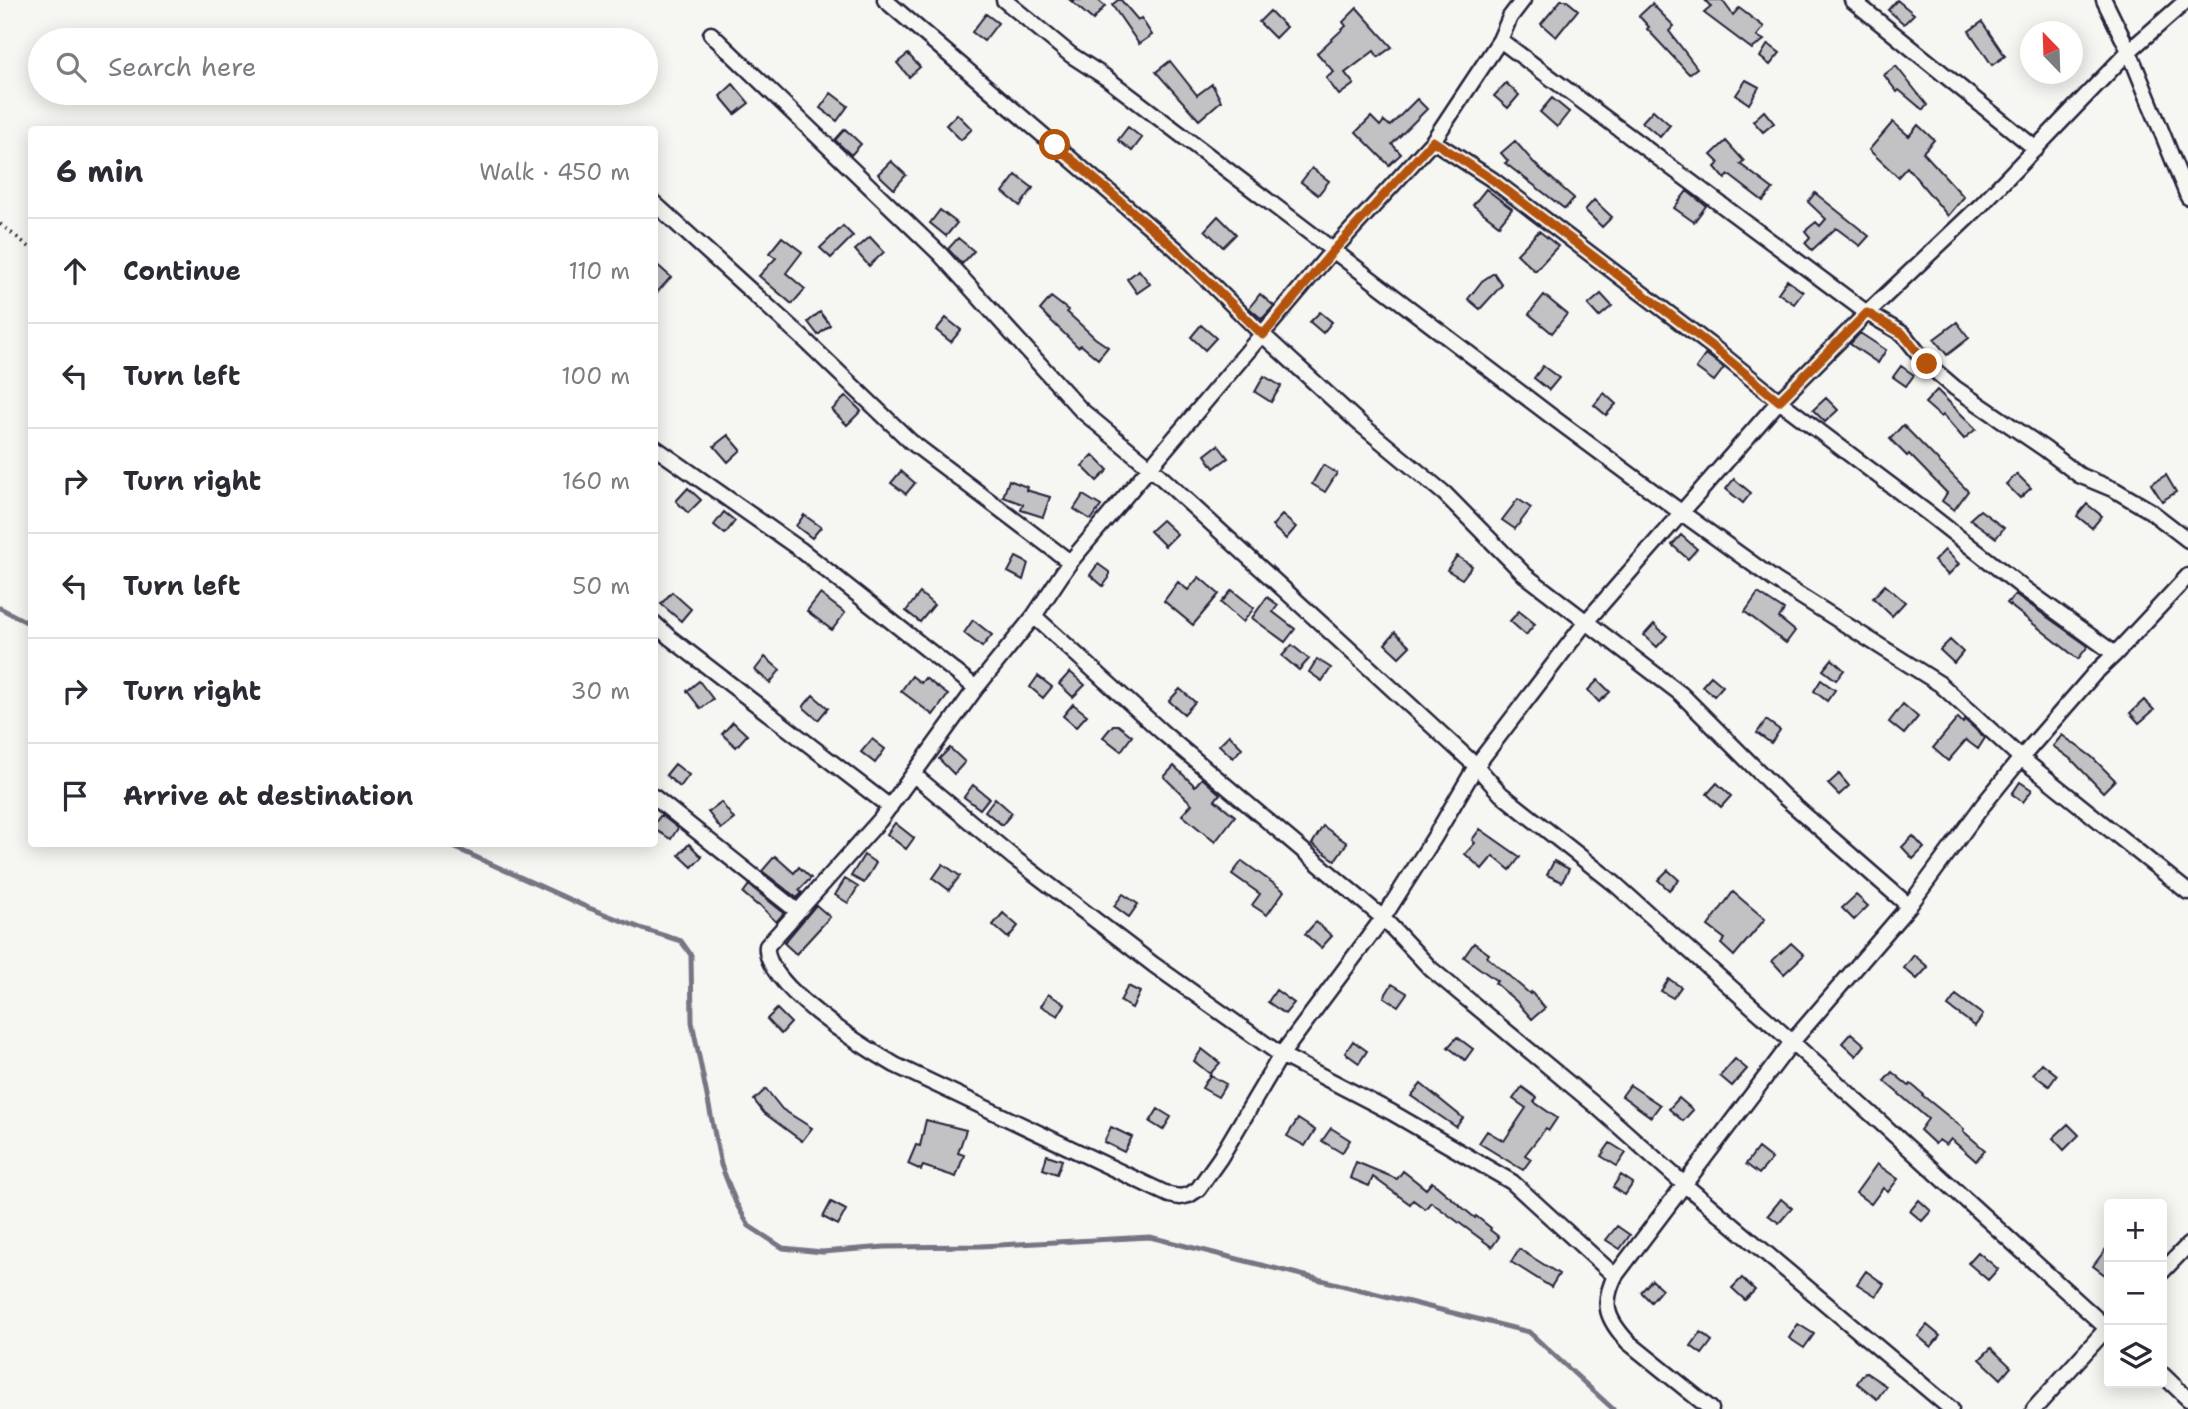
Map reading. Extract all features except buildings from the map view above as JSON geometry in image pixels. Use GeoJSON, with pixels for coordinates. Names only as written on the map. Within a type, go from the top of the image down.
{"type":"FeatureCollection","features":[{"type":"Feature","properties":{"kind":"street"},"geometry":{"type":"LineString","coordinates":[[885,0],[1176,249],[1263,335],[1358,422],[1445,494],[1525,575],[1681,694],[1783,796],[1909,906]]}},
{"type":"Feature","properties":{"kind":"street"},"geometry":{"type":"LineString","coordinates":[[1004,0],[1071,55],[1116,85],[1682,513],[1775,580],[1940,684],[2021,758],[2188,892]]}},
{"type":"Feature","properties":{"kind":"street"},"geometry":{"type":"LineString","coordinates":[[1523,0],[1510,17],[1500,40],[1433,141],[1334,250],[1070,562],[1034,615],[976,688],[890,807],[768,946],[768,961],[786,985],[852,1040],[895,1065],[1169,1195],[1180,1197],[1198,1189],[1220,1158],[1281,1055],[1383,918],[1476,766],[1585,623],[1779,401],[1981,205],[2129,51],[2188,0]]}},
{"type":"Feature","properties":{"kind":"street"},"geometry":{"type":"LineString","coordinates":[[1852,0],[2036,149]]}},
{"type":"Feature","properties":{"kind":"street"},"geometry":{"type":"LineString","coordinates":[[2104,0],[2129,51],[2188,197]]}},
{"type":"Feature","properties":{"kind":"street"},"geometry":{"type":"LineString","coordinates":[[711,34],[940,254],[1081,410],[1151,468],[1476,766],[1501,793],[1615,884],[2106,1325]]}},
{"type":"Feature","properties":{"kind":"street"},"geometry":{"type":"LineString","coordinates":[[1500,40],[1867,313],[1903,334],[1927,364],[1955,388],[2080,475],[2116,490],[2149,510],[2188,540]]}},
{"type":"Feature","properties":{"kind":"street"},"geometry":{"type":"LineString","coordinates":[[1433,141],[1493,180],[2022,587],[2115,654]]}},
{"type":"Feature","properties":{"kind":"street"},"geometry":{"type":"LineString","coordinates":[[658,207],[806,341],[910,441],[1070,562]]}},
{"type":"Feature","properties":{"kind":"street"},"geometry":{"type":"LineString","coordinates":[[658,450],[801,550],[976,688]]}},
{"type":"Feature","properties":{"kind":"street"},"geometry":{"type":"LineString","coordinates":[[1711,1409],[1617,1331],[1610,1318],[1607,1294],[1615,1276],[1792,1042],[1909,906],[2021,758],[2094,674],[2188,576]]}},
{"type":"Feature","properties":{"kind":"street"},"geometry":{"type":"LineString","coordinates":[[1034,615],[1162,732],[1383,918],[1431,969],[1595,1105],[1685,1185],[1951,1409]]}},
{"type":"Feature","properties":{"kind":"street"},"geometry":{"type":"LineString","coordinates":[[658,626],[890,807]]}},
{"type":"Feature","properties":{"kind":"street"},"geometry":{"type":"LineString","coordinates":[[914,775],[1025,867],[1154,965],[1281,1055],[1391,1112],[1512,1182],[1615,1276]]}},
{"type":"Feature","properties":{"kind":"street"},"geometry":{"type":"LineString","coordinates":[[658,800],[797,911]]}},
{"type":"Feature","properties":{"kind":"street"},"geometry":{"type":"LineString","coordinates":[[2167,1267],[2188,1245]]}},
{"type":"Feature","properties":{"kind":"street"},"geometry":{"type":"LineString","coordinates":[[2034,1409],[2104,1333]]}},
{"type":"Feature","properties":{"kind":"street"},"geometry":{"type":"LineString","coordinates":[[2167,1379],[2188,1399]]}},
{"type":"Feature","properties":{"kind":"path"},"geometry":{"type":"LineString","coordinates":[[0,224],[28,246]]}},
{"type":"Feature","properties":{"kind":"waterway"},"geometry":{"type":"LineString","coordinates":[[0,608],[28,623]]}},
{"type":"Feature","properties":{"kind":"waterway"},"geometry":{"type":"LineString","coordinates":[[454,847],[584,906],[681,941],[691,955],[692,1022],[721,1165],[736,1203],[749,1226],[783,1248],[822,1252],[885,1247],[981,1246],[1150,1237],[1529,1332],[1613,1409]]}},
{"type":"Feature","properties":{"kind":"route"},"geometry":{"type":"LineString","coordinates":[[1055,145],[1176,249],[1263,335],[1334,250],[1433,141],[1493,180],[1714,348],[1779,401],[1867,313],[1903,334],[1927,364]]}}]}
